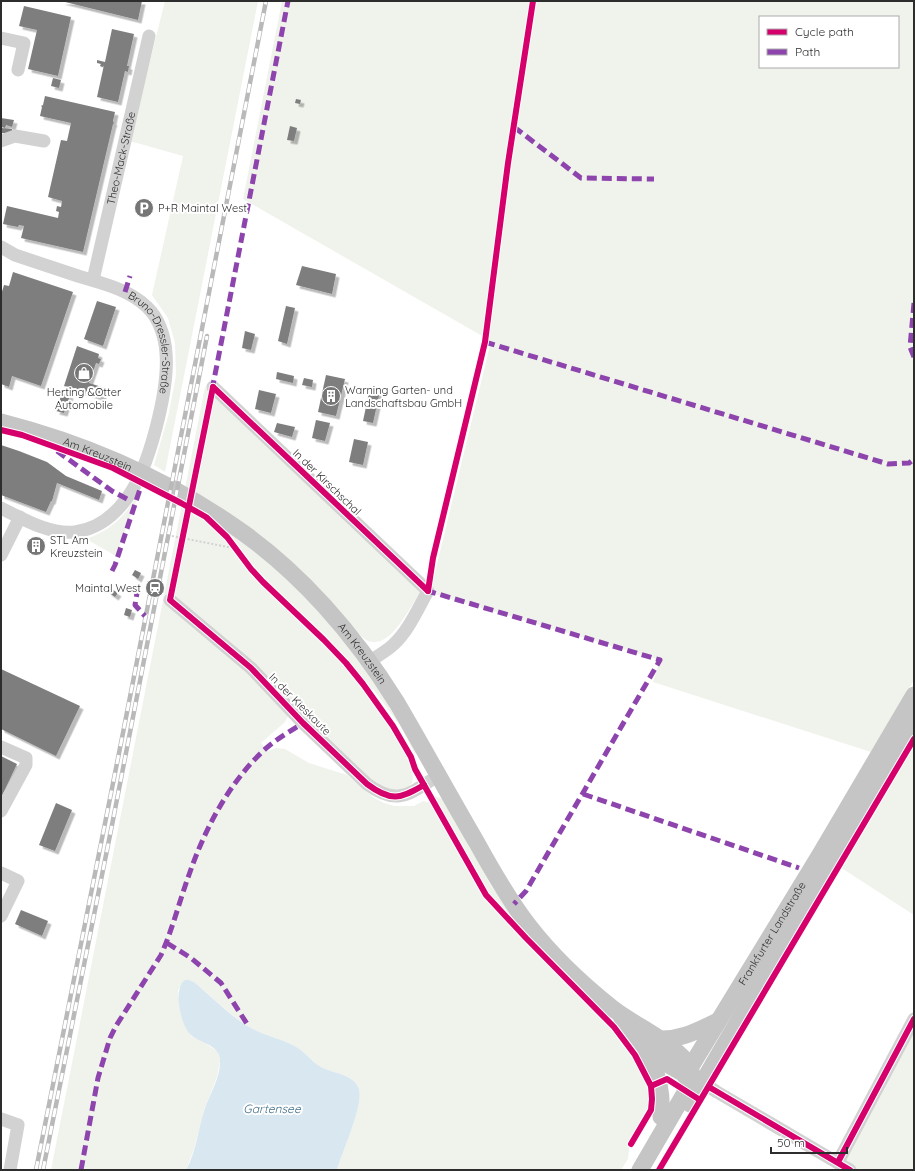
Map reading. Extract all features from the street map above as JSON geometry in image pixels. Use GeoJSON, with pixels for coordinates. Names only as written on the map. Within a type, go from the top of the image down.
{"type":"FeatureCollection","features":[{"type":"Feature","properties":{"kind":"main road","name":"Am Kreuzstein"},"geometry":{"type":"LineString","coordinates":[[1,422],[61,440],[115,460],[157,481],[208,509],[234,526],[294,575],[326,609],[369,662],[397,704],[501,885],[529,925],[559,961],[613,1009],[674,1049],[695,1078]]}},
{"type":"Feature","properties":{"kind":"main road","name":"Frankfurter Landstraße"},"geometry":{"type":"LineString","coordinates":[[651,1170],[695,1078],[718,1021],[914,695]]}},
{"type":"Feature","properties":{"kind":"main road","name":"Frankfurter Landstraße"},"geometry":{"type":"LineString","coordinates":[[628,1170],[661,1117],[695,1078],[805,904],[914,719]]}},
{"type":"Feature","properties":{"kind":"main road","name":"Am Kreuzstein"},"geometry":{"type":"LineString","coordinates":[[613,1009],[641,1045],[658,1077],[662,1097],[661,1117]]}},
{"type":"Feature","properties":{"kind":"main road"},"geometry":{"type":"LineString","coordinates":[[660,1039],[683,1037],[718,1021]]}},
{"type":"Feature","properties":{"kind":"main road"},"geometry":{"type":"LineString","coordinates":[[640,1170],[695,1078],[667,1064],[641,1045]]}},
{"type":"Feature","properties":{"kind":"street","name":"Theo-Mack-Straße"},"geometry":{"type":"LineString","coordinates":[[93,280],[149,36]]}},
{"type":"Feature","properties":{"kind":"street"},"geometry":{"type":"LineString","coordinates":[[1,38],[24,43],[18,70]]}},
{"type":"Feature","properties":{"kind":"street"},"geometry":{"type":"LineString","coordinates":[[1,141],[15,136],[44,141]]}},
{"type":"Feature","properties":{"kind":"street","name":"Bruno-Dressler-Straße"},"geometry":{"type":"LineString","coordinates":[[2,250],[34,262],[93,280],[131,295],[147,307],[153,314],[161,331],[165,349],[166,367],[154,436],[139,476],[127,499],[116,512],[101,524],[75,532],[61,532],[20,517]]}},
{"type":"Feature","properties":{"kind":"street","name":"In der Kirschschal"},"geometry":{"type":"LineString","coordinates":[[213,387],[428,591],[399,639],[369,662]]}},
{"type":"Feature","properties":{"kind":"street"},"geometry":{"type":"LineString","coordinates":[[1,508],[20,517],[1,555]]}},
{"type":"Feature","properties":{"kind":"street","name":"In der Kieskaute"},"geometry":{"type":"LineString","coordinates":[[170,600],[250,668],[303,723],[375,790],[387,796],[398,796],[407,794],[438,776]]}},
{"type":"Feature","properties":{"kind":"street"},"geometry":{"type":"LineString","coordinates":[[1,747],[26,758],[26,765],[1,811]]}},
{"type":"Feature","properties":{"kind":"street"},"geometry":{"type":"LineString","coordinates":[[1,873],[18,881],[1,916]]}},
{"type":"Feature","properties":{"kind":"street"},"geometry":{"type":"LineString","coordinates":[[838,1162],[914,1019]]}},
{"type":"Feature","properties":{"kind":"street"},"geometry":{"type":"LineString","coordinates":[[695,1078],[850,1170]]}},
{"type":"Feature","properties":{"kind":"street"},"geometry":{"type":"LineString","coordinates":[[1,1118],[18,1126],[10,1170]]}},
{"type":"Feature","properties":{"kind":"path"},"geometry":{"type":"LineString","coordinates":[[172,536],[239,552]]}},
{"type":"Feature","properties":{"kind":"path"},"geometry":{"type":"LineString","coordinates":[[230,541],[239,552]]}},
{"type":"Feature","properties":{"kind":"shaded area"},"geometry":{"type":"Polygon","coordinates":[[[165,1],[258,1],[165,472],[154,465],[169,413],[176,375],[175,343],[168,318],[152,295],[183,156],[130,141],[165,1]]]}},
{"type":"Feature","properties":{"kind":"shaded area"},"geometry":{"type":"Polygon","coordinates":[[[282,1],[914,1],[914,680],[871,752],[653,682],[660,660],[430,593],[491,341],[243,199],[282,1]]]}},
{"type":"Feature","properties":{"kind":"shaded area"},"geometry":{"type":"Polygon","coordinates":[[[205,387],[420,592],[401,623],[388,637],[381,641],[371,642],[358,633],[376,685],[416,752],[415,754],[401,727],[373,689],[368,695],[409,757],[413,777],[412,783],[408,787],[395,790],[381,787],[294,705],[285,722],[261,743],[268,751],[276,748],[285,749],[309,763],[347,775],[374,798],[384,803],[394,806],[414,806],[423,801],[431,803],[461,856],[466,868],[486,899],[613,1029],[634,1057],[643,1073],[648,1092],[648,1105],[630,1140],[628,1159],[621,1170],[337,1170],[356,1117],[360,1096],[359,1089],[353,1080],[321,1067],[293,1045],[258,1032],[230,1013],[194,982],[185,980],[178,990],[180,1012],[191,1036],[204,1042],[218,1052],[220,1061],[217,1077],[204,1110],[194,1149],[186,1170],[51,1170],[205,387]]]}},
{"type":"Feature","properties":{"kind":"shaded area"},"geometry":{"type":"Polygon","coordinates":[[[137,499],[116,556],[86,539],[102,532],[121,518],[132,503],[137,499]]]}},
{"type":"Feature","properties":{"kind":"shaded area"},"geometry":{"type":"Polygon","coordinates":[[[914,744],[914,915],[840,867],[914,744]]]}},
{"type":"Feature","properties":{"kind":"shaded area"},"geometry":{"type":"Polygon","coordinates":[[[432,795],[443,799],[492,887],[523,929],[519,927],[488,893],[432,795]]]}},
{"type":"Feature","properties":{"kind":"shaded area"},"geometry":{"type":"Polygon","coordinates":[[[914,1023],[914,1170],[859,1170],[843,1161],[914,1023]]]}},
{"type":"Feature","properties":{"kind":"water","name":"Gartensee"},"geometry":{"type":"Polygon","coordinates":[[[185,980],[194,982],[230,1013],[258,1032],[293,1045],[321,1067],[353,1080],[359,1089],[360,1096],[356,1117],[337,1170],[186,1170],[195,1148],[206,1105],[218,1075],[220,1062],[219,1055],[216,1050],[210,1045],[192,1036],[184,1025],[180,1008],[179,991],[185,980]]]}},
{"type":"Feature","properties":{"kind":"building"},"geometry":{"type":"Polygon","coordinates":[[[61,1],[142,1],[138,20],[61,1]]]}},
{"type":"Feature","properties":{"kind":"building"},"geometry":{"type":"Polygon","coordinates":[[[24,6],[71,17],[58,76],[28,69],[37,30],[19,26],[24,6]]]}},
{"type":"Feature","properties":{"kind":"building"},"geometry":{"type":"Polygon","coordinates":[[[112,29],[134,34],[127,66],[129,66],[128,72],[125,71],[118,102],[97,97],[104,65],[103,67],[100,66],[101,64],[97,63],[97,60],[105,62],[112,29]]]}},
{"type":"Feature","properties":{"kind":"building"},"geometry":{"type":"Polygon","coordinates":[[[53,78],[61,80],[59,88],[51,86],[53,78]]]}},
{"type":"Feature","properties":{"kind":"building"},"geometry":{"type":"Polygon","coordinates":[[[45,96],[115,112],[114,123],[83,252],[21,238],[24,226],[19,225],[18,227],[3,224],[7,206],[58,218],[59,212],[56,211],[57,206],[61,207],[62,201],[48,197],[61,140],[67,141],[71,123],[40,116],[41,106],[43,105],[45,96]]]}},
{"type":"Feature","properties":{"kind":"building"},"geometry":{"type":"Polygon","coordinates":[[[296,99],[301,100],[300,104],[295,103],[296,99]]]}},
{"type":"Feature","properties":{"kind":"building"},"geometry":{"type":"Polygon","coordinates":[[[1,118],[14,120],[12,127],[6,125],[5,128],[1,127],[1,118]]]}},
{"type":"Feature","properties":{"kind":"building"},"geometry":{"type":"Polygon","coordinates":[[[290,126],[297,128],[294,141],[287,140],[290,126]]]}},
{"type":"Feature","properties":{"kind":"building"},"geometry":{"type":"Polygon","coordinates":[[[2,128],[12,129],[12,133],[2,133],[2,128]]]}},
{"type":"Feature","properties":{"kind":"building"},"geometry":{"type":"Polygon","coordinates":[[[302,266],[336,274],[332,294],[296,285],[302,266]]]}},
{"type":"Feature","properties":{"kind":"building"},"geometry":{"type":"Polygon","coordinates":[[[13,272],[73,292],[41,386],[12,376],[9,387],[1,384],[1,295],[4,285],[9,286],[13,272]]]}},
{"type":"Feature","properties":{"kind":"building"},"geometry":{"type":"Polygon","coordinates":[[[97,301],[116,307],[103,346],[84,339],[97,301]]]}},
{"type":"Feature","properties":{"kind":"building"},"geometry":{"type":"Polygon","coordinates":[[[286,306],[295,308],[287,344],[278,341],[286,306]]]}},
{"type":"Feature","properties":{"kind":"building"},"geometry":{"type":"Polygon","coordinates":[[[245,331],[255,334],[251,350],[242,348],[245,331]]]}},
{"type":"Feature","properties":{"kind":"building"},"geometry":{"type":"Polygon","coordinates":[[[77,346],[99,354],[98,358],[101,359],[99,364],[96,363],[89,383],[105,388],[102,398],[64,386],[77,346]]]}},
{"type":"Feature","properties":{"kind":"building"},"geometry":{"type":"Polygon","coordinates":[[[277,372],[294,376],[293,383],[276,379],[277,372]]]}},
{"type":"Feature","properties":{"kind":"building","name":"Warning Garten- und Landschaftsbau GmbH"},"geometry":{"type":"Polygon","coordinates":[[[326,375],[345,379],[336,416],[318,412],[326,375]]]}},
{"type":"Feature","properties":{"kind":"building"},"geometry":{"type":"Polygon","coordinates":[[[304,378],[313,380],[312,387],[302,385],[304,378]]]}},
{"type":"Feature","properties":{"kind":"building"},"geometry":{"type":"Polygon","coordinates":[[[370,388],[380,391],[373,423],[363,421],[370,388]]]}},
{"type":"Feature","properties":{"kind":"building"},"geometry":{"type":"Polygon","coordinates":[[[259,390],[276,394],[271,413],[255,409],[259,390]]]}},
{"type":"Feature","properties":{"kind":"building"},"geometry":{"type":"Polygon","coordinates":[[[62,393],[70,395],[64,413],[56,411],[62,393]]]}},
{"type":"Feature","properties":{"kind":"building","name":"Warning Garten- und Landschaftsbau GmbH"},"geometry":{"type":"Polygon","coordinates":[[[316,420],[330,423],[325,441],[312,438],[316,420]]]}},
{"type":"Feature","properties":{"kind":"building"},"geometry":{"type":"Polygon","coordinates":[[[277,423],[295,427],[292,437],[274,432],[277,423]]]}},
{"type":"Feature","properties":{"kind":"building"},"geometry":{"type":"Polygon","coordinates":[[[354,439],[368,442],[363,465],[349,462],[354,439]]]}},
{"type":"Feature","properties":{"kind":"building"},"geometry":{"type":"Polygon","coordinates":[[[1,445],[47,462],[66,476],[102,491],[99,500],[57,483],[52,501],[46,512],[1,495],[1,445]]]}},
{"type":"Feature","properties":{"kind":"building"},"geometry":{"type":"Polygon","coordinates":[[[135,570],[141,573],[138,579],[132,575],[135,570]]]}},
{"type":"Feature","properties":{"kind":"building"},"geometry":{"type":"Polygon","coordinates":[[[110,588],[118,593],[115,597],[108,592],[110,588]]]}},
{"type":"Feature","properties":{"kind":"building"},"geometry":{"type":"Polygon","coordinates":[[[126,608],[132,610],[130,617],[124,615],[126,608]]]}},
{"type":"Feature","properties":{"kind":"building"},"geometry":{"type":"Polygon","coordinates":[[[1,669],[80,706],[56,756],[1,729],[1,669]]]}},
{"type":"Feature","properties":{"kind":"building"},"geometry":{"type":"Polygon","coordinates":[[[1,756],[17,764],[1,798],[1,756]]]}},
{"type":"Feature","properties":{"kind":"building"},"geometry":{"type":"Polygon","coordinates":[[[56,803],[72,810],[55,851],[39,845],[56,803]]]}},
{"type":"Feature","properties":{"kind":"building"},"geometry":{"type":"Polygon","coordinates":[[[21,910],[48,921],[42,936],[15,924],[21,910]]]}},
{"type":"Feature","properties":{"kind":"railway"},"geometry":{"type":"LineString","coordinates":[[36,1170],[266,1]]}},
{"type":"Feature","properties":{"kind":"railway"},"geometry":{"type":"LineString","coordinates":[[43,1170],[207,336]]}},
{"type":"Feature","properties":{"kind":"marked path"},"geometry":{"type":"LineString","coordinates":[[212,390],[288,1]]}},
{"type":"Feature","properties":{"kind":"marked path"},"geometry":{"type":"LineString","coordinates":[[514,127],[581,178],[654,179]]}},
{"type":"Feature","properties":{"kind":"marked path"},"geometry":{"type":"LineString","coordinates":[[125,292],[130,276]]}},
{"type":"Feature","properties":{"kind":"marked path"},"geometry":{"type":"LineString","coordinates":[[914,303],[910,347],[914,357]]}},
{"type":"Feature","properties":{"kind":"marked path"},"geometry":{"type":"LineString","coordinates":[[485,342],[888,464],[909,463],[914,459]]}},
{"type":"Feature","properties":{"kind":"marked path"},"geometry":{"type":"LineString","coordinates":[[57,451],[112,491],[127,499]]}},
{"type":"Feature","properties":{"kind":"marked path"},"geometry":{"type":"LineString","coordinates":[[112,571],[143,480]]}},
{"type":"Feature","properties":{"kind":"marked path"},"geometry":{"type":"LineString","coordinates":[[138,587],[135,605],[145,616]]}},
{"type":"Feature","properties":{"kind":"marked path"},"geometry":{"type":"LineString","coordinates":[[428,589],[428,591],[660,660],[526,891],[514,904]]}},
{"type":"Feature","properties":{"kind":"marked path"},"geometry":{"type":"LineString","coordinates":[[81,1170],[98,1078],[110,1038],[161,955],[186,882],[210,824],[228,793],[249,766],[261,753],[281,737],[303,723]]}},
{"type":"Feature","properties":{"kind":"marked path"},"geometry":{"type":"LineString","coordinates":[[583,794],[799,868]]}},
{"type":"Feature","properties":{"kind":"marked path"},"geometry":{"type":"LineString","coordinates":[[167,943],[191,958],[221,983],[249,1027]]}},
{"type":"Feature","properties":{"kind":"cycle path"},"geometry":{"type":"LineString","coordinates":[[428,591],[433,558],[485,342],[508,163],[533,1]]}},
{"type":"Feature","properties":{"kind":"cycle path"},"geometry":{"type":"LineString","coordinates":[[213,387],[170,600],[251,668],[303,723],[375,790],[389,796],[402,796],[424,785]]}},
{"type":"Feature","properties":{"kind":"cycle path"},"geometry":{"type":"LineString","coordinates":[[213,387],[428,591]]}},
{"type":"Feature","properties":{"kind":"cycle path"},"geometry":{"type":"LineString","coordinates":[[1,430],[22,435],[113,468],[206,517],[227,537],[251,569],[263,582],[346,663],[393,726],[411,757],[415,769],[486,895],[526,938],[614,1027],[635,1055],[651,1086],[652,1099],[651,1110],[631,1144]]}},
{"type":"Feature","properties":{"kind":"cycle path"},"geometry":{"type":"LineString","coordinates":[[659,1170],[914,739]]}},
{"type":"Feature","properties":{"kind":"cycle path"},"geometry":{"type":"LineString","coordinates":[[838,1162],[914,1019]]}},
{"type":"Feature","properties":{"kind":"cycle path"},"geometry":{"type":"LineString","coordinates":[[651,1086],[667,1079],[700,1100]]}},
{"type":"Feature","properties":{"kind":"cycle path"},"geometry":{"type":"LineString","coordinates":[[709,1087],[850,1170]]}},
{"type":"Feature","properties":{"kind":"place","name":"P+R Maintal West"},"geometry":{"type":"Point","coordinates":[144,208]}},
{"type":"Feature","properties":{"kind":"place","name":"Herting &Otter Automobile"},"geometry":{"type":"Point","coordinates":[84,373]}},
{"type":"Feature","properties":{"kind":"place","name":"Warning Garten- und Landschaftsbau GmbH"},"geometry":{"type":"Point","coordinates":[331,396]}},
{"type":"Feature","properties":{"kind":"place","name":"STL Am Kreuzstein"},"geometry":{"type":"Point","coordinates":[36,546]}},
{"type":"Feature","properties":{"kind":"place","name":"Maintal West"},"geometry":{"type":"Point","coordinates":[155,588]}}]}
